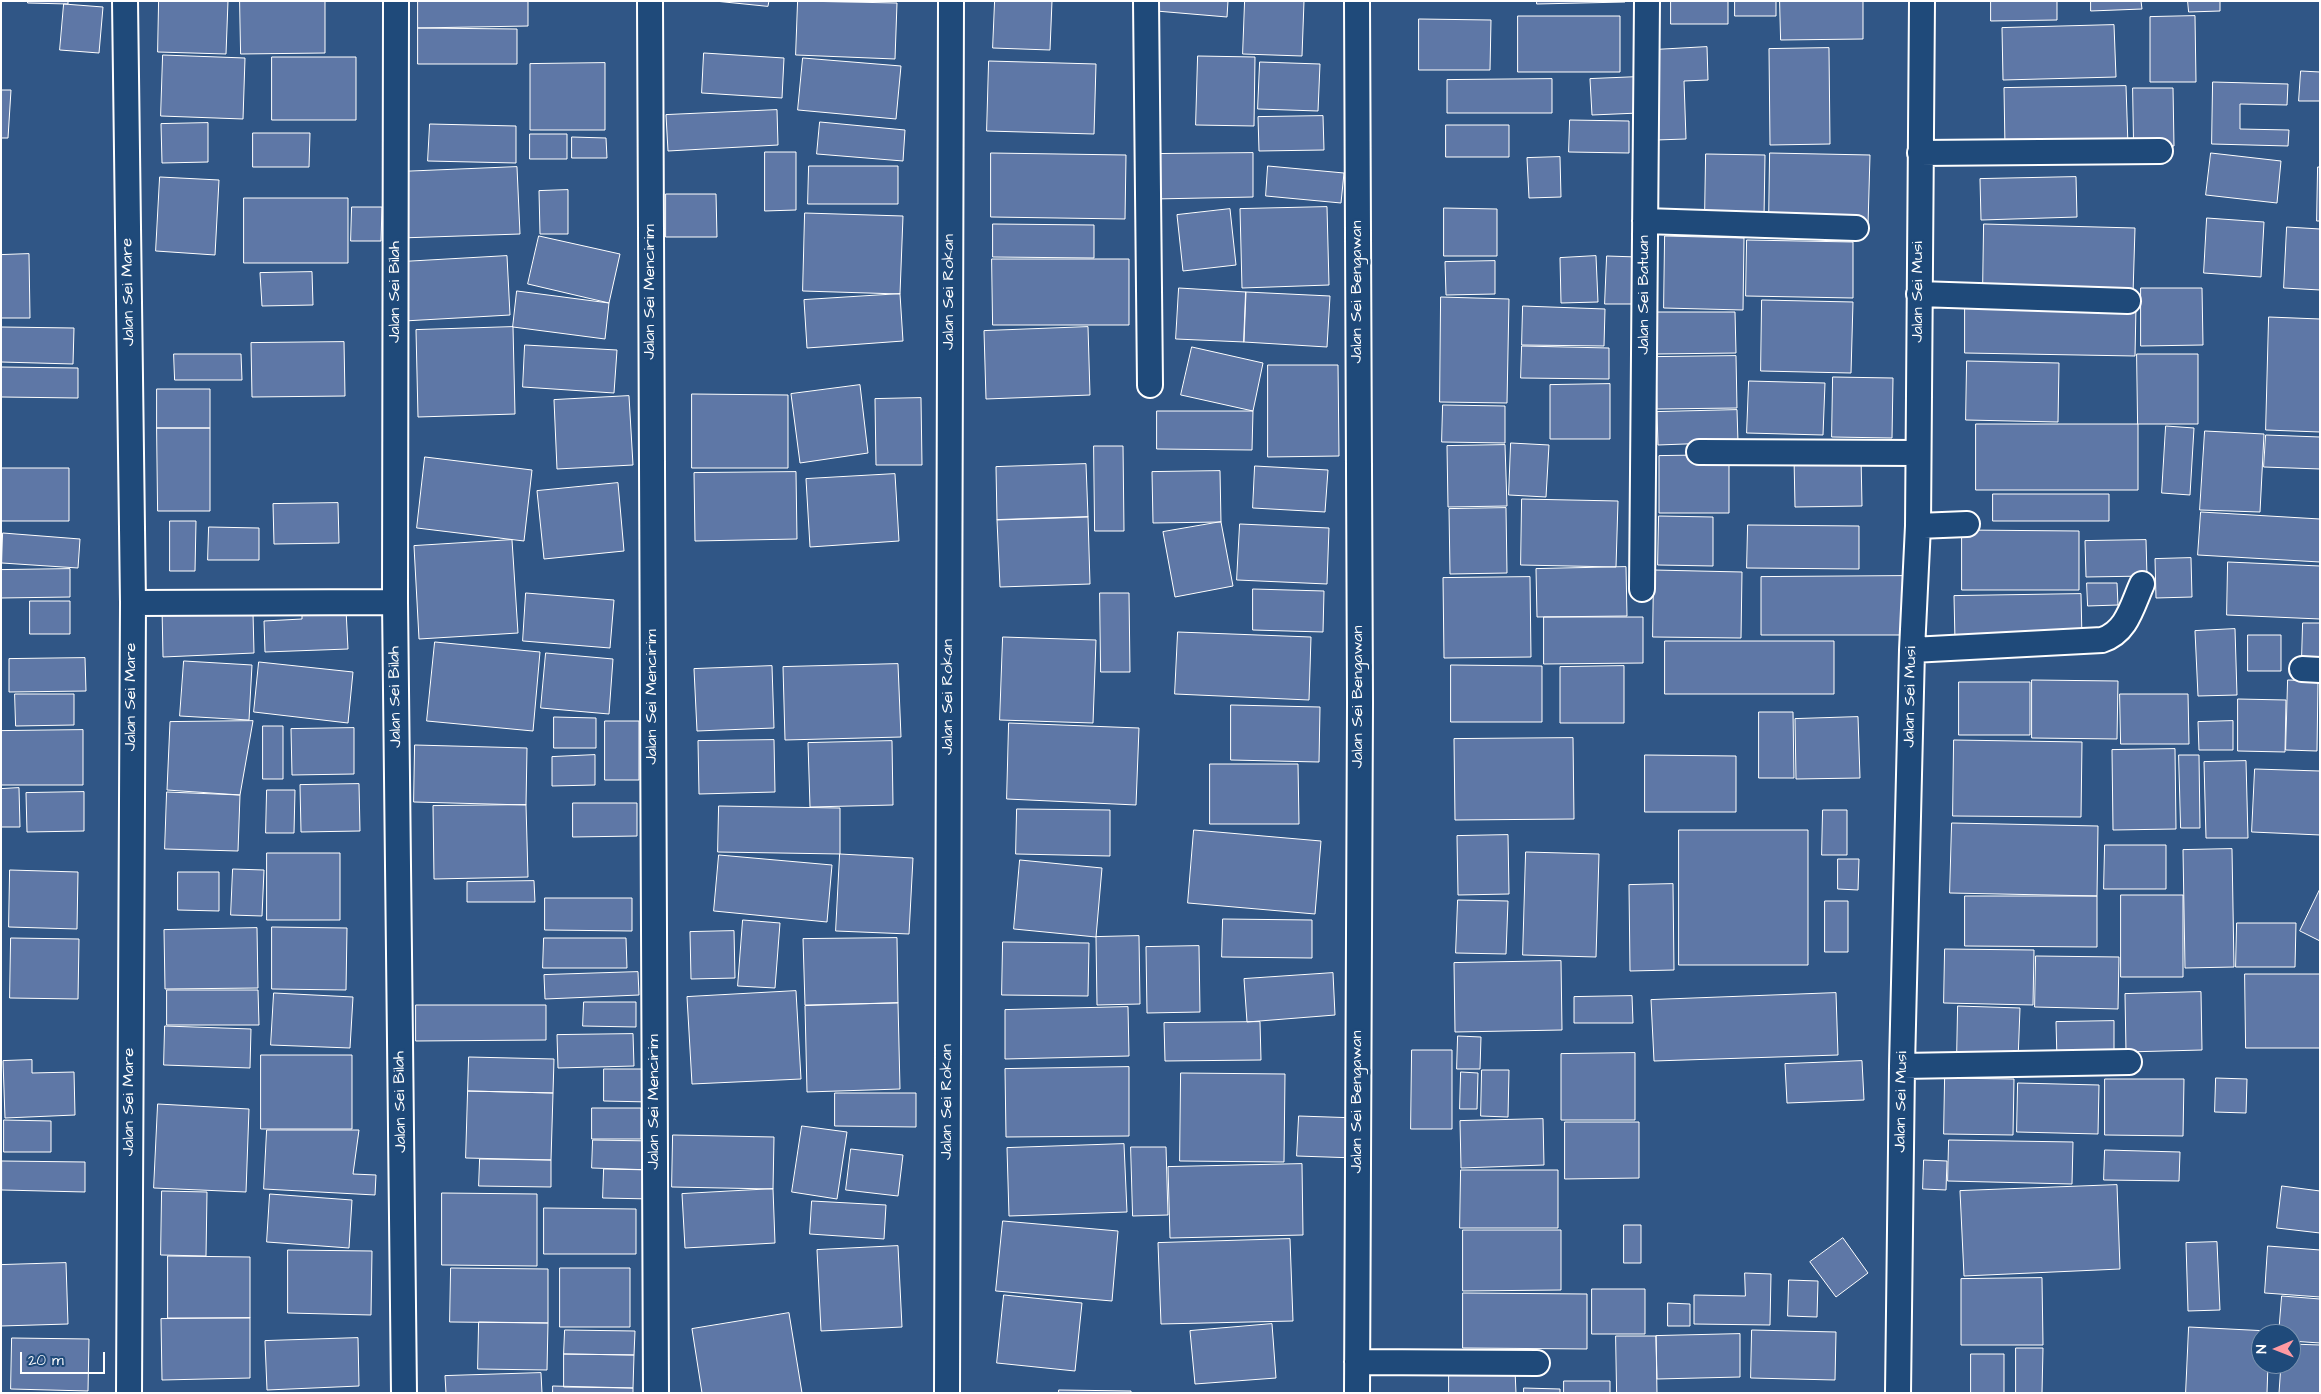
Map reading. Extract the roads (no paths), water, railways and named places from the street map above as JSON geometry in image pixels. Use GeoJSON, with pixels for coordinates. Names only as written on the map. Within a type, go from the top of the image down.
{"type":"FeatureCollection","features":[{"type":"Feature","properties":{"kind":"street","name":"Jalan Sei Mare"},"geometry":{"type":"LineString","coordinates":[[125,1],[133,603],[129,1393]]}},
{"type":"Feature","properties":{"kind":"street","name":"Jalan Sei Bilah"},"geometry":{"type":"LineString","coordinates":[[396,1],[395,602],[404,1393]]}},
{"type":"Feature","properties":{"kind":"street","name":"Jalan Sei Mencirim"},"geometry":{"type":"LineString","coordinates":[[650,1],[656,1393]]}},
{"type":"Feature","properties":{"kind":"street","name":"Jalan Sei Rokan"},"geometry":{"type":"LineString","coordinates":[[947,1393],[951,1]]}},
{"type":"Feature","properties":{"kind":"street"},"geometry":{"type":"LineString","coordinates":[[1146,1],[1150,385]]}},
{"type":"Feature","properties":{"kind":"street","name":"Jalan Sei Bengawan"},"geometry":{"type":"LineString","coordinates":[[1357,1],[1360,723],[1357,1393]]}},
{"type":"Feature","properties":{"kind":"street","name":"Jalan Sei Batuan"},"geometry":{"type":"LineString","coordinates":[[1642,589],[1647,1]]}},
{"type":"Feature","properties":{"kind":"street","name":"Jalan Sei Musi"},"geometry":{"type":"LineString","coordinates":[[1898,1393],[1902,1066],[1912,650],[1918,526],[1922,1]]}},
{"type":"Feature","properties":{"kind":"street"},"geometry":{"type":"LineString","coordinates":[[1920,153],[2160,151]]}},
{"type":"Feature","properties":{"kind":"street"},"geometry":{"type":"LineString","coordinates":[[1645,221],[1856,228]]}},
{"type":"Feature","properties":{"kind":"street"},"geometry":{"type":"LineString","coordinates":[[1919,294],[2128,301]]}},
{"type":"Feature","properties":{"kind":"street"},"geometry":{"type":"LineString","coordinates":[[1699,452],[1918,453]]}},
{"type":"Feature","properties":{"kind":"street"},"geometry":{"type":"LineString","coordinates":[[1918,526],[1968,524]]}},
{"type":"Feature","properties":{"kind":"street"},"geometry":{"type":"LineString","coordinates":[[1912,650],[2102,640],[2111,637],[2123,627],[2142,584]]}},
{"type":"Feature","properties":{"kind":"street"},"geometry":{"type":"LineString","coordinates":[[133,603],[395,602]]}},
{"type":"Feature","properties":{"kind":"street"},"geometry":{"type":"LineString","coordinates":[[1902,1066],[2130,1062]]}},
{"type":"Feature","properties":{"kind":"street"},"geometry":{"type":"LineString","coordinates":[[1357,1362],[1537,1363]]}}]}
